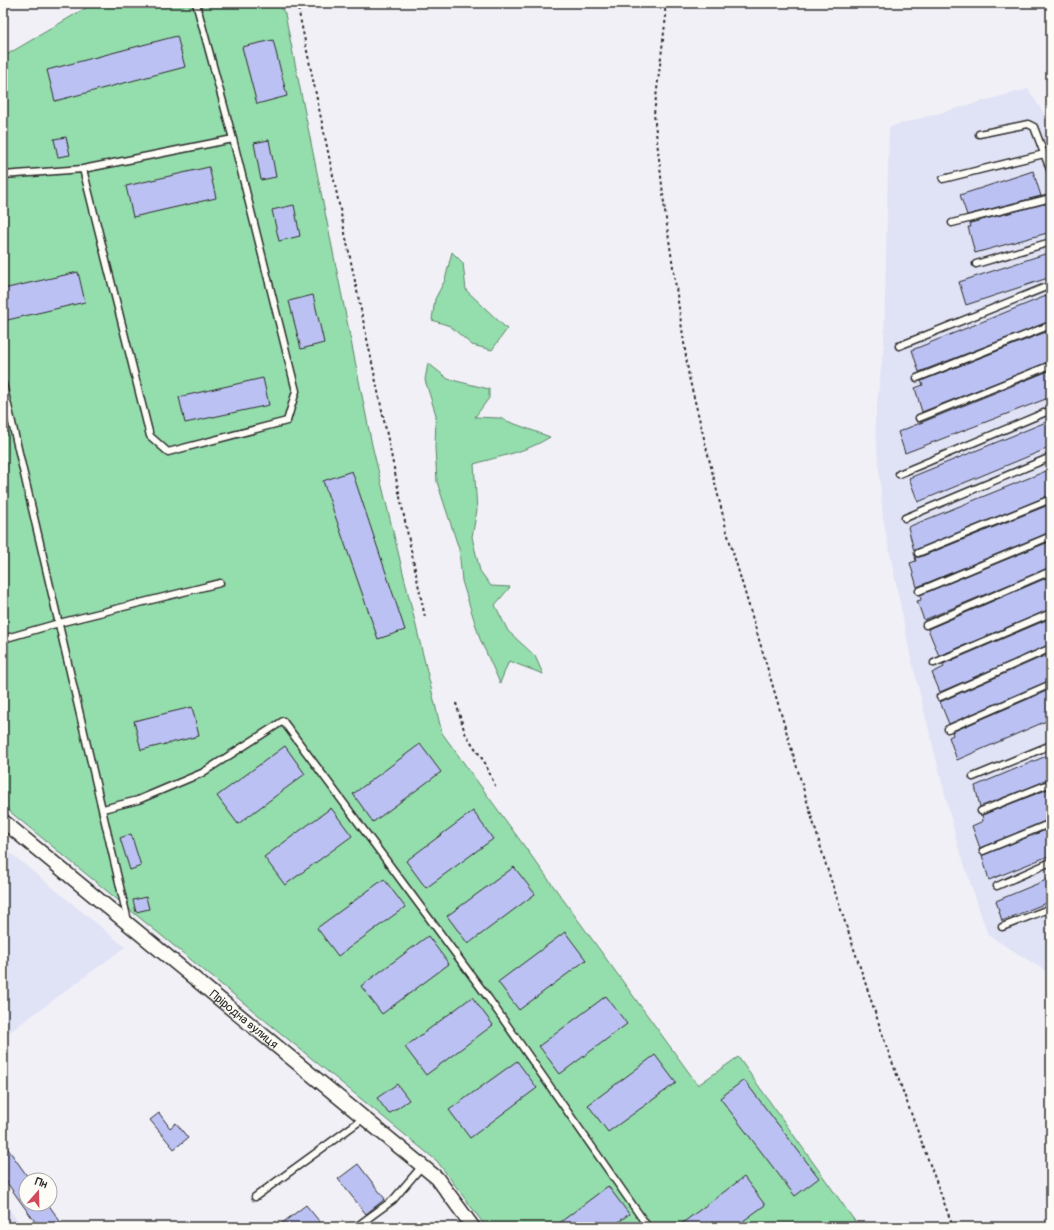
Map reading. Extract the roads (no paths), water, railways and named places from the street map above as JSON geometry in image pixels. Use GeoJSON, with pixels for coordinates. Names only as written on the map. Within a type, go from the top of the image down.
{"type":"FeatureCollection","features":[{"type":"Feature","properties":{"kind":"street","name":"Пріродна вулиця"},"geometry":{"type":"LineString","coordinates":[[3,821],[436,1178],[473,1227]]}},
{"type":"Feature","properties":{"kind":"lane"},"geometry":{"type":"LineString","coordinates":[[83,169],[150,436],[168,452],[287,421],[296,391],[233,139],[196,3]]}},
{"type":"Feature","properties":{"kind":"lane"},"geometry":{"type":"LineString","coordinates":[[979,134],[1028,124],[1034,127],[1051,172]]}},
{"type":"Feature","properties":{"kind":"lane"},"geometry":{"type":"LineString","coordinates":[[3,175],[83,169],[233,139]]}},
{"type":"Feature","properties":{"kind":"lane"},"geometry":{"type":"LineString","coordinates":[[943,179],[1044,154]]}},
{"type":"Feature","properties":{"kind":"lane"},"geometry":{"type":"LineString","coordinates":[[952,223],[1051,198]]}},
{"type":"Feature","properties":{"kind":"lane"},"geometry":{"type":"LineString","coordinates":[[976,264],[1051,242]]}},
{"type":"Feature","properties":{"kind":"lane"},"geometry":{"type":"LineString","coordinates":[[899,346],[1051,285]]}},
{"type":"Feature","properties":{"kind":"lane"},"geometry":{"type":"LineString","coordinates":[[918,378],[1051,325]]}},
{"type":"Feature","properties":{"kind":"lane"},"geometry":{"type":"LineString","coordinates":[[919,418],[1051,365]]}},
{"type":"Feature","properties":{"kind":"lane"},"geometry":{"type":"LineString","coordinates":[[3,384],[129,925]]}},
{"type":"Feature","properties":{"kind":"lane"},"geometry":{"type":"LineString","coordinates":[[899,474],[1051,410]]}},
{"type":"Feature","properties":{"kind":"lane"},"geometry":{"type":"LineString","coordinates":[[905,518],[1051,457]]}},
{"type":"Feature","properties":{"kind":"lane"},"geometry":{"type":"LineString","coordinates":[[918,553],[1051,499]]}},
{"type":"Feature","properties":{"kind":"lane"},"geometry":{"type":"LineString","coordinates":[[919,591],[1051,536]]}},
{"type":"Feature","properties":{"kind":"lane"},"geometry":{"type":"LineString","coordinates":[[926,625],[1051,571]]}},
{"type":"Feature","properties":{"kind":"lane"},"geometry":{"type":"LineString","coordinates":[[3,639],[59,623],[220,583]]}},
{"type":"Feature","properties":{"kind":"lane"},"geometry":{"type":"LineString","coordinates":[[934,663],[1051,612]]}},
{"type":"Feature","properties":{"kind":"lane"},"geometry":{"type":"LineString","coordinates":[[940,698],[1051,648]]}},
{"type":"Feature","properties":{"kind":"lane"},"geometry":{"type":"LineString","coordinates":[[948,729],[1051,684]]}},
{"type":"Feature","properties":{"kind":"lane"},"geometry":{"type":"LineString","coordinates":[[103,809],[138,800],[202,773],[283,721],[489,998],[648,1227]]}},
{"type":"Feature","properties":{"kind":"lane"},"geometry":{"type":"LineString","coordinates":[[973,777],[1051,745]]}},
{"type":"Feature","properties":{"kind":"lane"},"geometry":{"type":"LineString","coordinates":[[981,811],[1051,783]]}},
{"type":"Feature","properties":{"kind":"lane"},"geometry":{"type":"LineString","coordinates":[[983,852],[1051,823]]}},
{"type":"Feature","properties":{"kind":"lane"},"geometry":{"type":"LineString","coordinates":[[997,886],[1051,862]]}},
{"type":"Feature","properties":{"kind":"lane"},"geometry":{"type":"LineString","coordinates":[[1002,927],[1051,908]]}},
{"type":"Feature","properties":{"kind":"lane"},"geometry":{"type":"LineString","coordinates":[[255,1196],[364,1118]]}},
{"type":"Feature","properties":{"kind":"lane"},"geometry":{"type":"LineString","coordinates":[[356,1227],[393,1200],[422,1166]]}}]}
